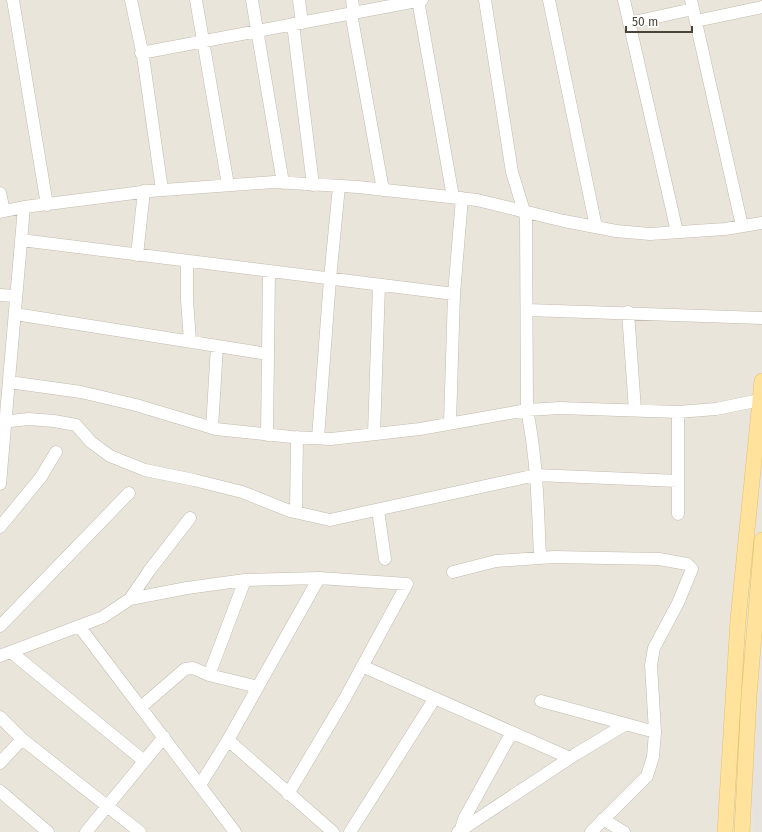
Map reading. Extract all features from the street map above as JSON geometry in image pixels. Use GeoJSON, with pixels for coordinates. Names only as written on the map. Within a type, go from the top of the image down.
{"type":"FeatureCollection","features":[{"type":"Feature","properties":{"kind":"main road"},"geometry":{"type":"LineString","coordinates":[[725,832],[737,635],[762,381]]}},
{"type":"Feature","properties":{"kind":"main road"},"geometry":{"type":"LineString","coordinates":[[742,832],[749,696],[762,540]]}},
{"type":"Feature","properties":{"kind":"street"},"geometry":{"type":"LineString","coordinates":[[13,0],[47,205]]}},
{"type":"Feature","properties":{"kind":"street"},"geometry":{"type":"LineString","coordinates":[[131,0],[141,53],[162,190]]}},
{"type":"Feature","properties":{"kind":"street"},"geometry":{"type":"LineString","coordinates":[[196,0],[228,185]]}},
{"type":"Feature","properties":{"kind":"street"},"geometry":{"type":"LineString","coordinates":[[252,0],[282,183]]}},
{"type":"Feature","properties":{"kind":"street"},"geometry":{"type":"LineString","coordinates":[[299,0],[298,23],[313,184]]}},
{"type":"Feature","properties":{"kind":"street"},"geometry":{"type":"LineString","coordinates":[[352,0],[352,13],[383,190]]}},
{"type":"Feature","properties":{"kind":"street"},"geometry":{"type":"LineString","coordinates":[[141,53],[419,0],[457,198],[450,423]]}},
{"type":"Feature","properties":{"kind":"street"},"geometry":{"type":"LineString","coordinates":[[485,0],[512,172],[526,218],[527,410],[532,436],[536,475],[540,558]]}},
{"type":"Feature","properties":{"kind":"street"},"geometry":{"type":"LineString","coordinates":[[549,0],[596,227]]}},
{"type":"Feature","properties":{"kind":"street"},"geometry":{"type":"LineString","coordinates":[[624,0],[677,232]]}},
{"type":"Feature","properties":{"kind":"street"},"geometry":{"type":"LineString","coordinates":[[630,23],[692,4],[742,226]]}},
{"type":"Feature","properties":{"kind":"street"},"geometry":{"type":"LineString","coordinates":[[696,21],[762,7]]}},
{"type":"Feature","properties":{"kind":"street"},"geometry":{"type":"LineString","coordinates":[[0,193],[2,212],[24,207],[144,191],[228,185],[282,183],[313,184],[457,198],[524,210],[564,221],[596,227],[650,234],[762,223]]}},
{"type":"Feature","properties":{"kind":"street"},"geometry":{"type":"LineString","coordinates":[[318,438],[330,279],[339,186]]}},
{"type":"Feature","properties":{"kind":"street"},"geometry":{"type":"LineString","coordinates":[[137,255],[144,191]]}},
{"type":"Feature","properties":{"kind":"street"},"geometry":{"type":"LineString","coordinates":[[0,484],[6,379],[15,314],[24,207]]}},
{"type":"Feature","properties":{"kind":"street"},"geometry":{"type":"LineString","coordinates":[[21,240],[454,294]]}},
{"type":"Feature","properties":{"kind":"street"},"geometry":{"type":"LineString","coordinates":[[187,261],[187,300],[190,341]]}},
{"type":"Feature","properties":{"kind":"street"},"geometry":{"type":"LineString","coordinates":[[267,435],[269,271]]}},
{"type":"Feature","properties":{"kind":"street"},"geometry":{"type":"LineString","coordinates":[[374,434],[379,285]]}},
{"type":"Feature","properties":{"kind":"street"},"geometry":{"type":"LineString","coordinates":[[0,295],[16,296]]}},
{"type":"Feature","properties":{"kind":"street"},"geometry":{"type":"LineString","coordinates":[[527,310],[628,312],[762,318]]}},
{"type":"Feature","properties":{"kind":"street"},"geometry":{"type":"LineString","coordinates":[[628,312],[634,410]]}},
{"type":"Feature","properties":{"kind":"street"},"geometry":{"type":"LineString","coordinates":[[15,314],[268,354]]}},
{"type":"Feature","properties":{"kind":"street"},"geometry":{"type":"LineString","coordinates":[[212,428],[217,346]]}},
{"type":"Feature","properties":{"kind":"street"},"geometry":{"type":"LineString","coordinates":[[6,379],[81,392],[136,405],[212,428],[267,435],[331,439],[450,423],[527,410],[560,408],[678,412],[716,409],[760,400]]}},
{"type":"Feature","properties":{"kind":"street"},"geometry":{"type":"LineString","coordinates":[[678,412],[678,514]]}},
{"type":"Feature","properties":{"kind":"street"},"geometry":{"type":"LineString","coordinates":[[3,422],[29,419],[54,421],[76,426],[91,442],[110,456],[145,470],[242,492],[296,512],[330,520],[536,475],[678,481]]}},
{"type":"Feature","properties":{"kind":"street"},"geometry":{"type":"LineString","coordinates":[[296,512],[297,437]]}},
{"type":"Feature","properties":{"kind":"street"},"geometry":{"type":"LineString","coordinates":[[0,527],[41,477],[56,452]]}},
{"type":"Feature","properties":{"kind":"street"},"geometry":{"type":"LineString","coordinates":[[0,626],[129,493]]}},
{"type":"Feature","properties":{"kind":"street"},"geometry":{"type":"LineString","coordinates":[[378,510],[384,559]]}},
{"type":"Feature","properties":{"kind":"street"},"geometry":{"type":"LineString","coordinates":[[6,654],[103,617],[130,599],[149,571],[190,518]]}},
{"type":"Feature","properties":{"kind":"street"},"geometry":{"type":"LineString","coordinates":[[453,572],[496,561],[540,558],[659,559],[687,564],[692,569],[678,603],[654,648],[651,665],[655,732],[653,757],[647,776],[591,832]]}},
{"type":"Feature","properties":{"kind":"street"},"geometry":{"type":"LineString","coordinates":[[130,599],[187,588],[245,580],[319,578],[407,584],[362,666],[288,794]]}},
{"type":"Feature","properties":{"kind":"street"},"geometry":{"type":"LineString","coordinates":[[200,785],[228,740],[319,578]]}},
{"type":"Feature","properties":{"kind":"street"},"geometry":{"type":"LineString","coordinates":[[209,675],[245,580]]}},
{"type":"Feature","properties":{"kind":"street"},"geometry":{"type":"LineString","coordinates":[[79,626],[235,832]]}},
{"type":"Feature","properties":{"kind":"street"},"geometry":{"type":"LineString","coordinates":[[6,654],[144,761]]}},
{"type":"Feature","properties":{"kind":"street"},"geometry":{"type":"LineString","coordinates":[[362,666],[570,758]]}},
{"type":"Feature","properties":{"kind":"street"},"geometry":{"type":"LineString","coordinates":[[141,707],[185,669],[193,668],[209,675],[258,687]]}},
{"type":"Feature","properties":{"kind":"street"},"geometry":{"type":"LineString","coordinates":[[350,832],[435,698]]}},
{"type":"Feature","properties":{"kind":"street"},"geometry":{"type":"LineString","coordinates":[[540,701],[655,732]]}},
{"type":"Feature","properties":{"kind":"street"},"geometry":{"type":"LineString","coordinates":[[0,717],[22,739],[140,832]]}},
{"type":"Feature","properties":{"kind":"street"},"geometry":{"type":"LineString","coordinates":[[460,831],[570,758],[626,724]]}},
{"type":"Feature","properties":{"kind":"street"},"geometry":{"type":"LineString","coordinates":[[460,831],[464,819],[512,732]]}},
{"type":"Feature","properties":{"kind":"street"},"geometry":{"type":"LineString","coordinates":[[86,832],[164,737]]}},
{"type":"Feature","properties":{"kind":"street"},"geometry":{"type":"LineString","coordinates":[[0,763],[22,739]]}},
{"type":"Feature","properties":{"kind":"street"},"geometry":{"type":"LineString","coordinates":[[228,740],[333,832]]}},
{"type":"Feature","properties":{"kind":"street"},"geometry":{"type":"LineString","coordinates":[[0,791],[48,832]]}},
{"type":"Feature","properties":{"kind":"street"},"geometry":{"type":"LineString","coordinates":[[603,819],[624,832]]}},
{"type":"Feature","properties":{"kind":"shaded area"},"geometry":{"type":"Polygon","coordinates":[[[0,0],[762,0],[762,832],[0,832],[0,0]]]}},
{"type":"Feature","properties":{"kind":"shaded area"},"geometry":{"type":"Polygon","coordinates":[[[762,690],[762,832],[755,832],[747,751],[762,690]]]}}]}
